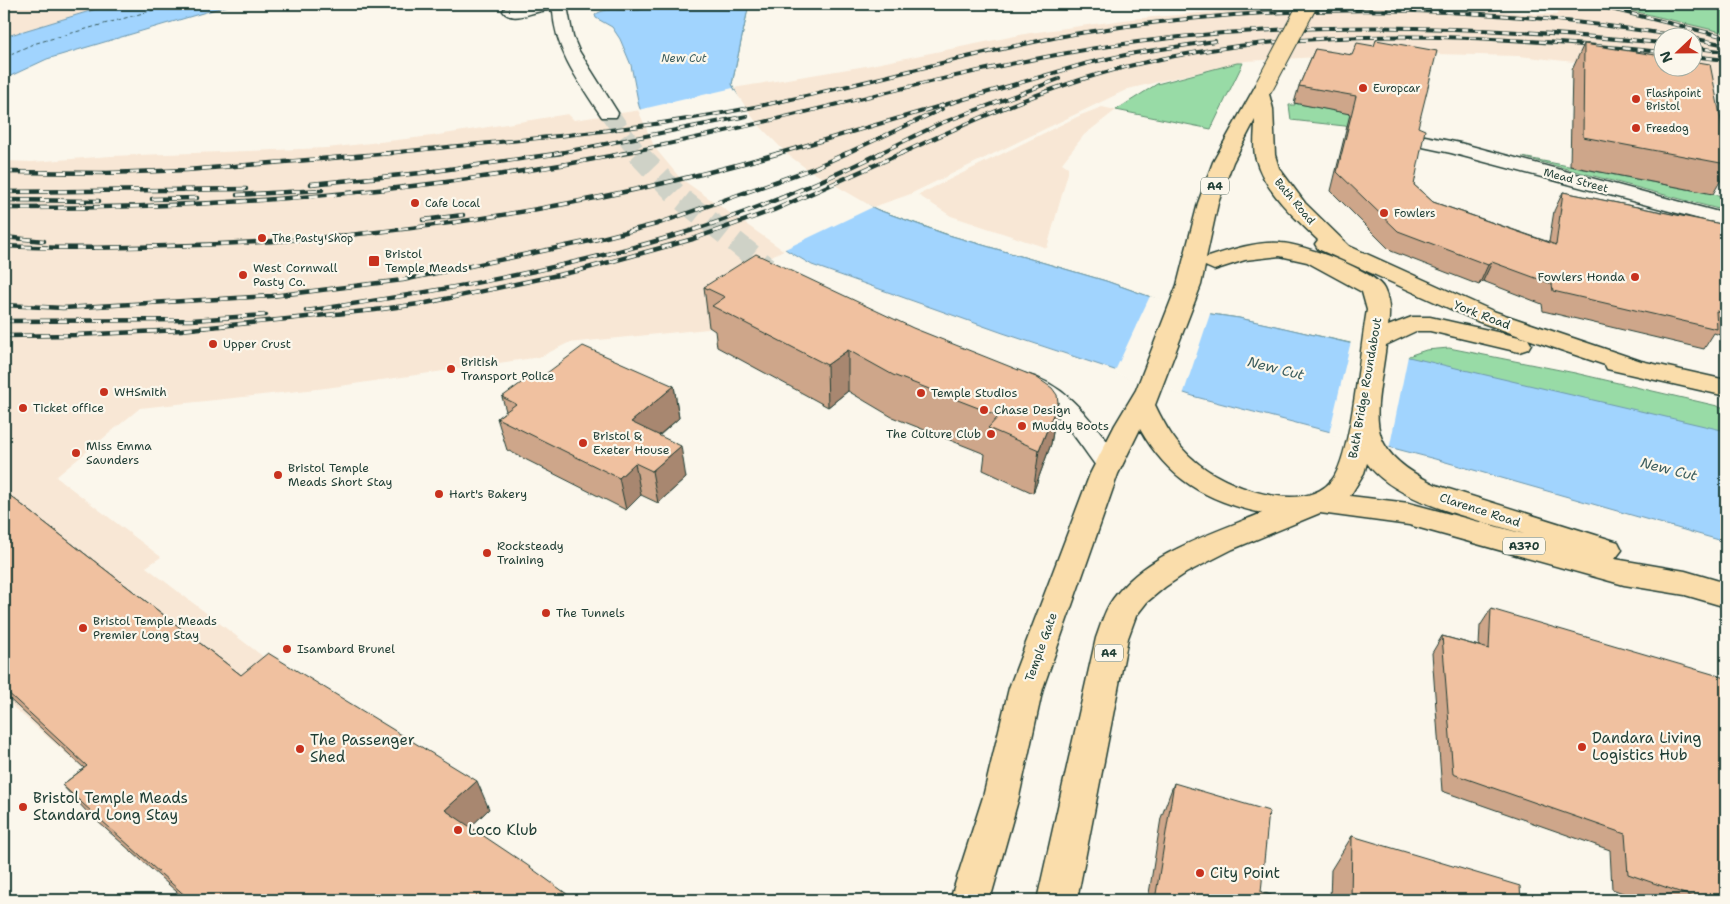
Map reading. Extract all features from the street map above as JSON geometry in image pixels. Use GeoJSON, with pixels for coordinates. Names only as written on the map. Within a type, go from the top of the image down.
{"type":"FeatureCollection","features":[{"type":"Feature","properties":{"kind":"highway","name":"A4"},"geometry":{"type":"LineString","coordinates":[[1146,398],[1188,286],[1208,203],[1223,162],[1308,4]]}},
{"type":"Feature","properties":{"kind":"highway","name":"Bath Road"},"geometry":{"type":"LineString","coordinates":[[1262,89],[1265,156],[1271,171],[1304,214],[1338,248],[1373,289]]}},
{"type":"Feature","properties":{"kind":"highway"},"geometry":{"type":"LineString","coordinates":[[1188,286],[1209,272],[1221,252],[1233,242],[1272,232],[1304,237],[1338,248]]}},
{"type":"Feature","properties":{"kind":"highway","name":"York Road"},"geometry":{"type":"LineString","coordinates":[[1338,248],[1432,294],[1485,316],[1632,366]]}},
{"type":"Feature","properties":{"kind":"highway"},"geometry":{"type":"LineString","coordinates":[[1214,263],[1260,249],[1291,249],[1307,253],[1332,264],[1373,289]]}},
{"type":"Feature","properties":{"kind":"highway","name":"Bath Bridge Roundabout"},"geometry":{"type":"LineString","coordinates":[[1310,506],[1341,488],[1354,460],[1380,334],[1379,310],[1373,289]]}},
{"type":"Feature","properties":{"kind":"highway","name":"York Road"},"geometry":{"type":"LineString","coordinates":[[1380,334],[1412,324],[1430,324],[1632,366],[1726,388]]}},
{"type":"Feature","properties":{"kind":"highway"},"geometry":{"type":"LineString","coordinates":[[1146,398],[1150,426],[1172,456],[1202,482],[1230,496],[1261,505],[1310,506]]}},
{"type":"Feature","properties":{"kind":"highway","name":"Temple Gate"},"geometry":{"type":"LineString","coordinates":[[970,900],[1001,797],[1026,688],[1108,463],[1128,425],[1146,398]]}},
{"type":"Feature","properties":{"kind":"highway","name":"Clarence Road"},"geometry":{"type":"LineString","coordinates":[[1362,421],[1378,461],[1401,480],[1426,492],[1631,558],[1685,583]]}},
{"type":"Feature","properties":{"kind":"highway","name":"A4"},"geometry":{"type":"LineString","coordinates":[[1057,900],[1112,638],[1122,610],[1134,596],[1178,564],[1310,506]]}},
{"type":"Feature","properties":{"kind":"highway","name":"Clarence Road"},"geometry":{"type":"LineString","coordinates":[[1310,506],[1409,514],[1624,573],[1685,583],[1726,595]]}},
{"type":"Feature","properties":{"kind":"street"},"geometry":{"type":"LineString","coordinates":[[510,11],[528,10],[549,4],[560,9],[560,22],[566,44],[609,113]]}},
{"type":"Feature","properties":{"kind":"street","name":"Mead Street"},"geometry":{"type":"LineString","coordinates":[[1424,142],[1453,147],[1726,220]]}},
{"type":"Feature","properties":{"kind":"street"},"geometry":{"type":"LineString","coordinates":[[1003,374],[1030,384],[1064,405],[1108,463]]}},
{"type":"Feature","properties":{"kind":"shaded area"},"geometry":{"type":"Polygon","coordinates":[[[4,4],[113,4],[4,37],[4,4]]]}},
{"type":"Feature","properties":{"kind":"shaded area"},"geometry":{"type":"Polygon","coordinates":[[[1566,4],[1604,4],[1726,33],[1726,86],[1675,78],[1702,78],[1702,28],[1652,28],[1652,74],[1574,62],[1519,56],[1391,53],[1246,61],[1128,89],[908,195],[873,207],[734,274],[763,293],[708,329],[568,343],[540,357],[326,388],[140,408],[56,477],[161,557],[146,567],[291,678],[132,811],[4,699],[4,161],[32,162],[111,156],[327,148],[432,136],[568,114],[574,120],[641,110],[733,88],[866,66],[1030,33],[1131,19],[1280,6],[1408,5],[1556,15],[1566,4]]]}},
{"type":"Feature","properties":{"kind":"shaded area"},"geometry":{"type":"Polygon","coordinates":[[[1102,107],[1116,110],[1084,135],[1062,163],[1068,167],[1068,173],[1047,248],[951,216],[918,195],[1081,115],[1102,107]]]}},
{"type":"Feature","properties":{"kind":"green space"},"geometry":{"type":"Polygon","coordinates":[[[749,4],[732,84],[745,112],[785,156],[835,189],[891,215],[776,174],[694,33],[749,4]]]}},
{"type":"Feature","properties":{"kind":"green space"},"geometry":{"type":"Polygon","coordinates":[[[1604,4],[1726,4],[1726,33],[1604,4]]]}},
{"type":"Feature","properties":{"kind":"green space"},"geometry":{"type":"Polygon","coordinates":[[[1243,63],[1211,129],[1116,110],[1157,84],[1243,63]]]}},
{"type":"Feature","properties":{"kind":"green space"},"geometry":{"type":"Polygon","coordinates":[[[1294,103],[1416,126],[1416,134],[1291,120],[1289,105],[1295,105],[1294,103]]]}},
{"type":"Feature","properties":{"kind":"green space"},"geometry":{"type":"Polygon","coordinates":[[[1522,157],[1723,196],[1726,211],[1703,205],[1522,157]]]}},
{"type":"Feature","properties":{"kind":"green space"},"geometry":{"type":"Polygon","coordinates":[[[949,235],[1106,281],[1190,311],[1239,318],[1408,356],[1426,350],[1449,348],[1575,373],[1726,408],[1726,460],[1254,343],[949,235]]]}},
{"type":"Feature","properties":{"kind":"water"},"geometry":{"type":"Polygon","coordinates":[[[113,4],[233,4],[47,59],[4,79],[4,37],[113,4]]]}},
{"type":"Feature","properties":{"kind":"water","name":"New Cut"},"geometry":{"type":"Polygon","coordinates":[[[654,4],[749,4],[732,84],[745,112],[785,156],[835,189],[878,210],[945,234],[1106,281],[1190,311],[1239,318],[1280,327],[1726,431],[1726,542],[1435,459],[1196,397],[1003,333],[812,265],[788,251],[681,176],[647,126],[639,106],[631,65],[620,39],[612,27],[596,18],[595,15],[608,10],[639,10],[654,4]]]}},
{"type":"Feature","properties":{"kind":"pier"},"geometry":{"type":"Polygon","coordinates":[[[733,88],[756,122],[787,154],[807,169],[873,207],[783,250],[680,178],[655,148],[638,110],[733,88]]]}},
{"type":"Feature","properties":{"kind":"pier"},"geometry":{"type":"Polygon","coordinates":[[[1150,296],[1190,308],[1211,311],[1183,395],[1114,373],[1150,296]]]}},
{"type":"Feature","properties":{"kind":"pier"},"geometry":{"type":"Polygon","coordinates":[[[1351,341],[1412,354],[1408,356],[1389,450],[1329,434],[1351,341]]]}},
{"type":"Feature","properties":{"kind":"building"},"geometry":{"type":"Polygon","coordinates":[[[1376,40],[1437,51],[1418,127],[1425,130],[1414,185],[1433,202],[1556,245],[1563,192],[1726,225],[1726,313],[1716,311],[1717,329],[1553,291],[1552,284],[1492,262],[1488,265],[1398,231],[1337,172],[1356,96],[1299,86],[1315,49],[1352,55],[1357,43],[1374,46],[1376,40]]]}},
{"type":"Feature","properties":{"kind":"building"},"geometry":{"type":"Polygon","coordinates":[[[1584,44],[1652,54],[1652,78],[1702,78],[1702,63],[1710,64],[1726,146],[1726,164],[1583,137],[1584,44]]]}},
{"type":"Feature","properties":{"kind":"building"},"geometry":{"type":"Polygon","coordinates":[[[756,254],[913,328],[1036,377],[1052,388],[1057,395],[1058,402],[1039,450],[988,428],[999,416],[893,375],[848,350],[827,365],[712,306],[725,297],[704,287],[756,254]]]}},
{"type":"Feature","properties":{"kind":"building"},"geometry":{"type":"Polygon","coordinates":[[[583,346],[674,386],[631,422],[681,446],[652,471],[635,463],[619,478],[497,418],[516,404],[502,397],[532,375],[539,379],[583,346]]]}},
{"type":"Feature","properties":{"kind":"building"},"geometry":{"type":"Polygon","coordinates":[[[4,491],[241,675],[268,653],[477,781],[445,810],[575,900],[190,900],[62,785],[87,766],[4,689],[4,491]]]}},
{"type":"Feature","properties":{"kind":"building","name":"Dandara Living Logistics Hub"},"geometry":{"type":"Polygon","coordinates":[[[1491,609],[1726,678],[1726,900],[1702,900],[1628,874],[1625,834],[1453,774],[1442,636],[1489,649],[1491,609]]]}},
{"type":"Feature","properties":{"kind":"building"},"geometry":{"type":"Polygon","coordinates":[[[1174,783],[1269,811],[1261,892],[1286,900],[1155,900],[1174,783]]]}},
{"type":"Feature","properties":{"kind":"building"},"geometry":{"type":"Polygon","coordinates":[[[1352,836],[1520,886],[1521,900],[1351,900],[1352,836]]]}},
{"type":"Feature","properties":{"kind":"ferry route"},"geometry":{"type":"LineString","coordinates":[[4,57],[33,44],[175,4]]}},
{"type":"Feature","properties":{"kind":"tunnel"},"geometry":{"type":"LineString","coordinates":[[609,113],[638,154]]}},
{"type":"Feature","properties":{"kind":"tunnel"},"geometry":{"type":"LineString","coordinates":[[637,153],[680,198],[767,267]]}},
{"type":"Feature","properties":{"kind":"railway"},"geometry":{"type":"LineString","coordinates":[[1591,4],[1726,37]]}},
{"type":"Feature","properties":{"kind":"railway"},"geometry":{"type":"LineString","coordinates":[[380,154],[591,132],[675,121],[807,96],[984,53],[1074,34],[1228,15],[1382,10],[1460,13],[1537,18],[1652,32]]}},
{"type":"Feature","properties":{"kind":"railway"},"geometry":{"type":"LineString","coordinates":[[620,154],[680,142],[977,71],[1096,48],[1166,38],[1308,28],[1379,28],[1521,32],[1652,42]]}},
{"type":"Feature","properties":{"kind":"railway"},"geometry":{"type":"LineString","coordinates":[[900,154],[988,114],[1079,80],[1142,63],[1206,51],[1271,42],[1401,36],[1532,41],[1652,51]]}},
{"type":"Feature","properties":{"kind":"railway"},"geometry":{"type":"LineString","coordinates":[[1702,40],[1726,45]]}},
{"type":"Feature","properties":{"kind":"railway"},"geometry":{"type":"LineString","coordinates":[[776,154],[1088,63],[1135,53],[1215,41]]}},
{"type":"Feature","properties":{"kind":"railway"},"geometry":{"type":"LineString","coordinates":[[1702,48],[1726,52]]}},
{"type":"Feature","properties":{"kind":"railway"},"geometry":{"type":"LineString","coordinates":[[1702,57],[1726,60]]}},
{"type":"Feature","properties":{"kind":"railway"},"geometry":{"type":"LineString","coordinates":[[878,154],[939,124],[1059,79]]}},
{"type":"Feature","properties":{"kind":"railway"},"geometry":{"type":"LineString","coordinates":[[845,154],[942,109]]}},
{"type":"Feature","properties":{"kind":"railway"},"geometry":{"type":"LineString","coordinates":[[554,154],[747,116]]}},
{"type":"Feature","properties":{"kind":"railway"},"geometry":{"type":"LineString","coordinates":[[380,154],[392,153]]}},
{"type":"Feature","properties":{"kind":"railway"},"geometry":{"type":"LineString","coordinates":[[311,184],[421,173],[562,153]]}},
{"type":"Feature","properties":{"kind":"railway"},"geometry":{"type":"LineString","coordinates":[[4,208],[83,208],[239,202],[317,196],[472,179],[627,153]]}},
{"type":"Feature","properties":{"kind":"railway"},"geometry":{"type":"LineString","coordinates":[[4,246],[105,248],[244,243],[399,229],[476,219],[629,191],[780,153]]}},
{"type":"Feature","properties":{"kind":"railway"},"geometry":{"type":"LineString","coordinates":[[4,305],[63,308],[272,296],[403,280],[590,241],[657,224],[814,168],[847,153]]}},
{"type":"Feature","properties":{"kind":"railway"},"geometry":{"type":"LineString","coordinates":[[306,311],[398,297],[535,271],[670,237],[751,210],[804,189],[881,153]]}},
{"type":"Feature","properties":{"kind":"railway"},"geometry":{"type":"LineString","coordinates":[[4,336],[181,330],[426,303],[577,271],[693,239],[774,210],[902,153]]}},
{"type":"Feature","properties":{"kind":"railway"},"geometry":{"type":"LineString","coordinates":[[4,172],[107,173],[187,170],[380,154]]}},
{"type":"Feature","properties":{"kind":"railway"},"geometry":{"type":"LineString","coordinates":[[4,192],[246,189]]}},
{"type":"Feature","properties":{"kind":"railway"},"geometry":{"type":"LineString","coordinates":[[237,195],[322,190]]}},
{"type":"Feature","properties":{"kind":"railway"},"geometry":{"type":"LineString","coordinates":[[152,199],[197,198]]}},
{"type":"Feature","properties":{"kind":"railway"},"geometry":{"type":"LineString","coordinates":[[4,200],[99,201]]}},
{"type":"Feature","properties":{"kind":"railway"},"geometry":{"type":"LineString","coordinates":[[423,220],[463,215]]}},
{"type":"Feature","properties":{"kind":"railway"},"geometry":{"type":"LineString","coordinates":[[4,237],[44,241]]}},
{"type":"Feature","properties":{"kind":"railway"},"geometry":{"type":"LineString","coordinates":[[4,321],[192,320],[266,315]]}},
{"type":"Feature","properties":{"kind":"place","name":"Europcar"},"geometry":{"type":"Point","coordinates":[1363,88]}},
{"type":"Feature","properties":{"kind":"place","name":"Flashpoint Bristol"},"geometry":{"type":"Point","coordinates":[1636,99]}},
{"type":"Feature","properties":{"kind":"place","name":"Freedog"},"geometry":{"type":"Point","coordinates":[1636,128]}},
{"type":"Feature","properties":{"kind":"place","name":"Cafe Local"},"geometry":{"type":"Point","coordinates":[415,203]}},
{"type":"Feature","properties":{"kind":"place","name":"Fowlers"},"geometry":{"type":"Point","coordinates":[1384,213]}},
{"type":"Feature","properties":{"kind":"place","name":"The Pasty Shop"},"geometry":{"type":"Point","coordinates":[262,238]}},
{"type":"Feature","properties":{"kind":"place","name":"Bristol Temple Meads"},"geometry":{"type":"Point","coordinates":[374,261]}},
{"type":"Feature","properties":{"kind":"place","name":"West Cornwall Pasty Co."},"geometry":{"type":"Point","coordinates":[243,275]}},
{"type":"Feature","properties":{"kind":"place","name":"Fowlers Honda"},"geometry":{"type":"Point","coordinates":[1635,277]}},
{"type":"Feature","properties":{"kind":"place","name":"Upper Crust"},"geometry":{"type":"Point","coordinates":[213,344]}},
{"type":"Feature","properties":{"kind":"place","name":"British Transport Police"},"geometry":{"type":"Point","coordinates":[451,369]}},
{"type":"Feature","properties":{"kind":"place","name":"WHSmith"},"geometry":{"type":"Point","coordinates":[104,392]}},
{"type":"Feature","properties":{"kind":"place","name":"Temple Studios"},"geometry":{"type":"Point","coordinates":[921,393]}},
{"type":"Feature","properties":{"kind":"place","name":"Ticket office"},"geometry":{"type":"Point","coordinates":[23,408]}},
{"type":"Feature","properties":{"kind":"place","name":"Chase Design"},"geometry":{"type":"Point","coordinates":[984,410]}},
{"type":"Feature","properties":{"kind":"place","name":"Muddy Boots"},"geometry":{"type":"Point","coordinates":[1022,426]}},
{"type":"Feature","properties":{"kind":"place","name":"The Culture Club"},"geometry":{"type":"Point","coordinates":[991,434]}},
{"type":"Feature","properties":{"kind":"place","name":"Bristol & Exeter House"},"geometry":{"type":"Point","coordinates":[583,443]}},
{"type":"Feature","properties":{"kind":"place","name":"Miss Emma Saunders"},"geometry":{"type":"Point","coordinates":[76,453]}},
{"type":"Feature","properties":{"kind":"place","name":"Bristol Temple Meads Short Stay"},"geometry":{"type":"Point","coordinates":[278,475]}},
{"type":"Feature","properties":{"kind":"place","name":"Hart's Bakery"},"geometry":{"type":"Point","coordinates":[439,494]}},
{"type":"Feature","properties":{"kind":"place","name":"Rocksteady Training"},"geometry":{"type":"Point","coordinates":[487,553]}},
{"type":"Feature","properties":{"kind":"place","name":"The Tunnels"},"geometry":{"type":"Point","coordinates":[546,613]}},
{"type":"Feature","properties":{"kind":"place","name":"Bristol Temple Meads Premier Long Stay"},"geometry":{"type":"Point","coordinates":[83,628]}},
{"type":"Feature","properties":{"kind":"place","name":"Isambard Brunel"},"geometry":{"type":"Point","coordinates":[287,649]}},
{"type":"Feature","properties":{"kind":"place","name":"Dandara Living Logistics Hub"},"geometry":{"type":"Point","coordinates":[1582,747]}},
{"type":"Feature","properties":{"kind":"place","name":"The Passenger Shed"},"geometry":{"type":"Point","coordinates":[300,749]}},
{"type":"Feature","properties":{"kind":"place","name":"Bristol Temple Meads Standard Long Stay"},"geometry":{"type":"Point","coordinates":[23,807]}},
{"type":"Feature","properties":{"kind":"place","name":"Loco Klub"},"geometry":{"type":"Point","coordinates":[458,830]}},
{"type":"Feature","properties":{"kind":"place","name":"City Point"},"geometry":{"type":"Point","coordinates":[1200,873]}}]}
